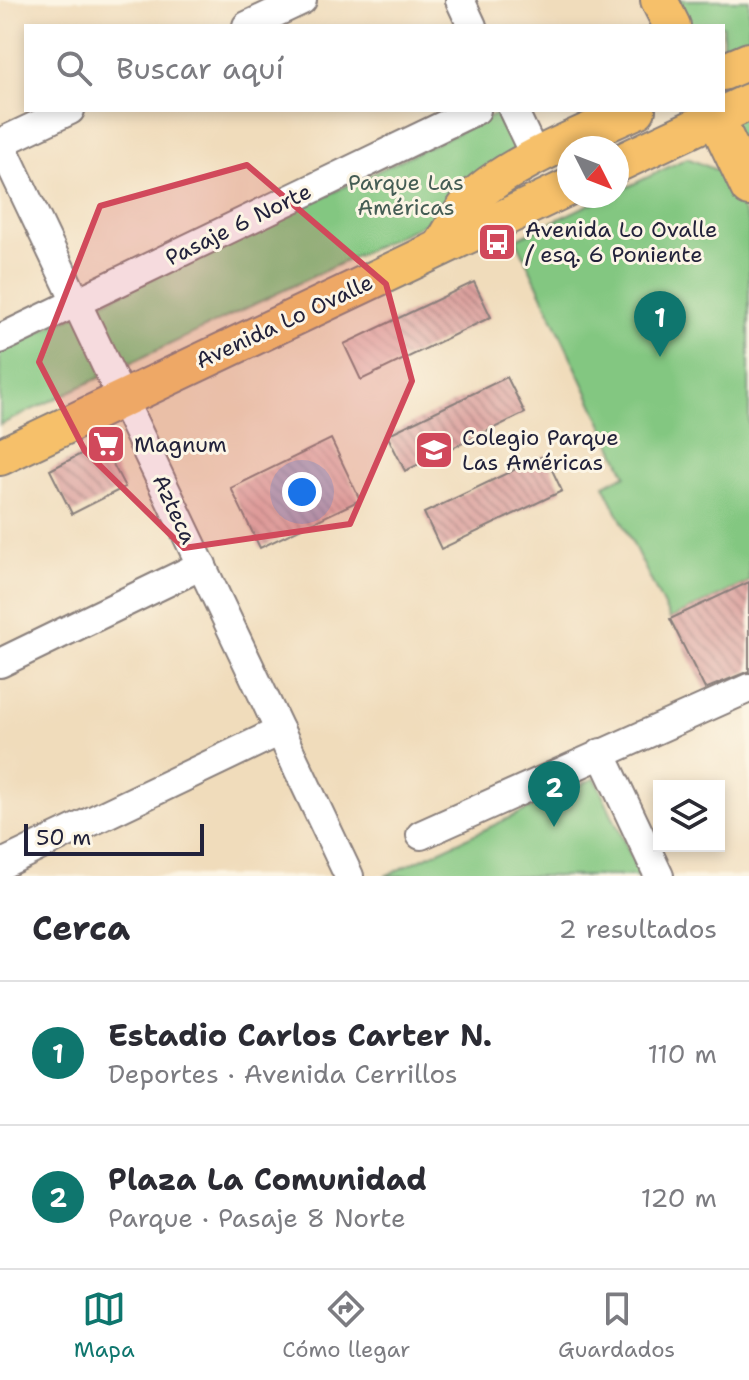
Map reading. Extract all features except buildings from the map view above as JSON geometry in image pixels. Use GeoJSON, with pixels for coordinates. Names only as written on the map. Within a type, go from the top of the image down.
{"type":"FeatureCollection","features":[{"type":"Feature","properties":{"kind":"main road"},"geometry":{"type":"LineString","coordinates":[[659,0],[671,24]]}},
{"type":"Feature","properties":{"kind":"main road"},"geometry":{"type":"LineString","coordinates":[[725,71],[749,61]]}},
{"type":"Feature","properties":{"kind":"main road"},"geometry":{"type":"LineString","coordinates":[[725,110],[749,102]]}},
{"type":"Feature","properties":{"kind":"main road"},"geometry":{"type":"LineString","coordinates":[[441,247],[469,203],[490,183],[633,112]]}},
{"type":"Feature","properties":{"kind":"main road"},"geometry":{"type":"LineString","coordinates":[[629,158],[714,114],[749,188]]}},
{"type":"Feature","properties":{"kind":"main road","name":"Avenida Lo Ovalle"},"geometry":{"type":"LineString","coordinates":[[0,457],[557,193]]}},
{"type":"Feature","properties":{"kind":"street"},"geometry":{"type":"LineString","coordinates":[[251,24],[302,0]]}},
{"type":"Feature","properties":{"kind":"street"},"geometry":{"type":"LineString","coordinates":[[460,0],[471,24]]}},
{"type":"Feature","properties":{"kind":"street"},"geometry":{"type":"LineString","coordinates":[[0,143],[66,112]]}},
{"type":"Feature","properties":{"kind":"street","name":"Pasaje 6 Norte"},"geometry":{"type":"LineString","coordinates":[[0,339],[472,112]]}},
{"type":"Feature","properties":{"kind":"street"},"geometry":{"type":"LineString","coordinates":[[514,112],[536,158]]}},
{"type":"Feature","properties":{"kind":"street","name":"Azteca"},"geometry":{"type":"LineString","coordinates":[[0,143],[349,876]]}},
{"type":"Feature","properties":{"kind":"street"},"geometry":{"type":"LineString","coordinates":[[0,663],[202,565]]}},
{"type":"Feature","properties":{"kind":"street"},"geometry":{"type":"LineString","coordinates":[[421,835],[749,688]]}},
{"type":"Feature","properties":{"kind":"street"},"geometry":{"type":"LineString","coordinates":[[0,865],[280,731]]}},
{"type":"Feature","properties":{"kind":"street"},"geometry":{"type":"LineString","coordinates":[[601,753],[659,876]]}},
{"type":"Feature","properties":{"kind":"highlighted area"},"geometry":{"type":"Polygon","coordinates":[[[247,165],[386,284],[412,381],[350,524],[184,548],[85,451],[39,362],[100,206],[247,165]]]}},
{"type":"Feature","properties":{"kind":"green space"},"geometry":{"type":"Polygon","coordinates":[[[668,0],[749,0],[749,162],[724,112],[725,24],[680,24],[668,0]]]}},
{"type":"Feature","properties":{"kind":"green space","name":"Parque Las Américas"},"geometry":{"type":"Polygon","coordinates":[[[497,114],[517,152],[455,209],[0,425],[0,351],[497,114]]]}},
{"type":"Feature","properties":{"kind":"green space"},"geometry":{"type":"Polygon","coordinates":[[[687,158],[726,174],[749,224],[749,582],[670,619],[604,485],[626,475],[516,239],[582,208],[629,208],[629,186],[687,158]]]}},
{"type":"Feature","properties":{"kind":"green space"},"geometry":{"type":"Polygon","coordinates":[[[595,778],[640,876],[385,876],[595,778]]]}},
{"type":"Feature","properties":{"kind":"place","name":"Avenida Lo Ovalle / esq. 6 Poniente"},"geometry":{"type":"Point","coordinates":[497,242]}},
{"type":"Feature","properties":{"kind":"place","name":"Estadio Carlos Carter N."},"geometry":{"type":"Point","coordinates":[660,357]}},
{"type":"Feature","properties":{"kind":"place","name":"Magnum"},"geometry":{"type":"Point","coordinates":[106,444]}},
{"type":"Feature","properties":{"kind":"place","name":"Colegio Parque Las Américas"},"geometry":{"type":"Point","coordinates":[434,450]}},
{"type":"Feature","properties":{"kind":"place","name":"Plaza La Comunidad"},"geometry":{"type":"Point","coordinates":[554,827]}}]}
